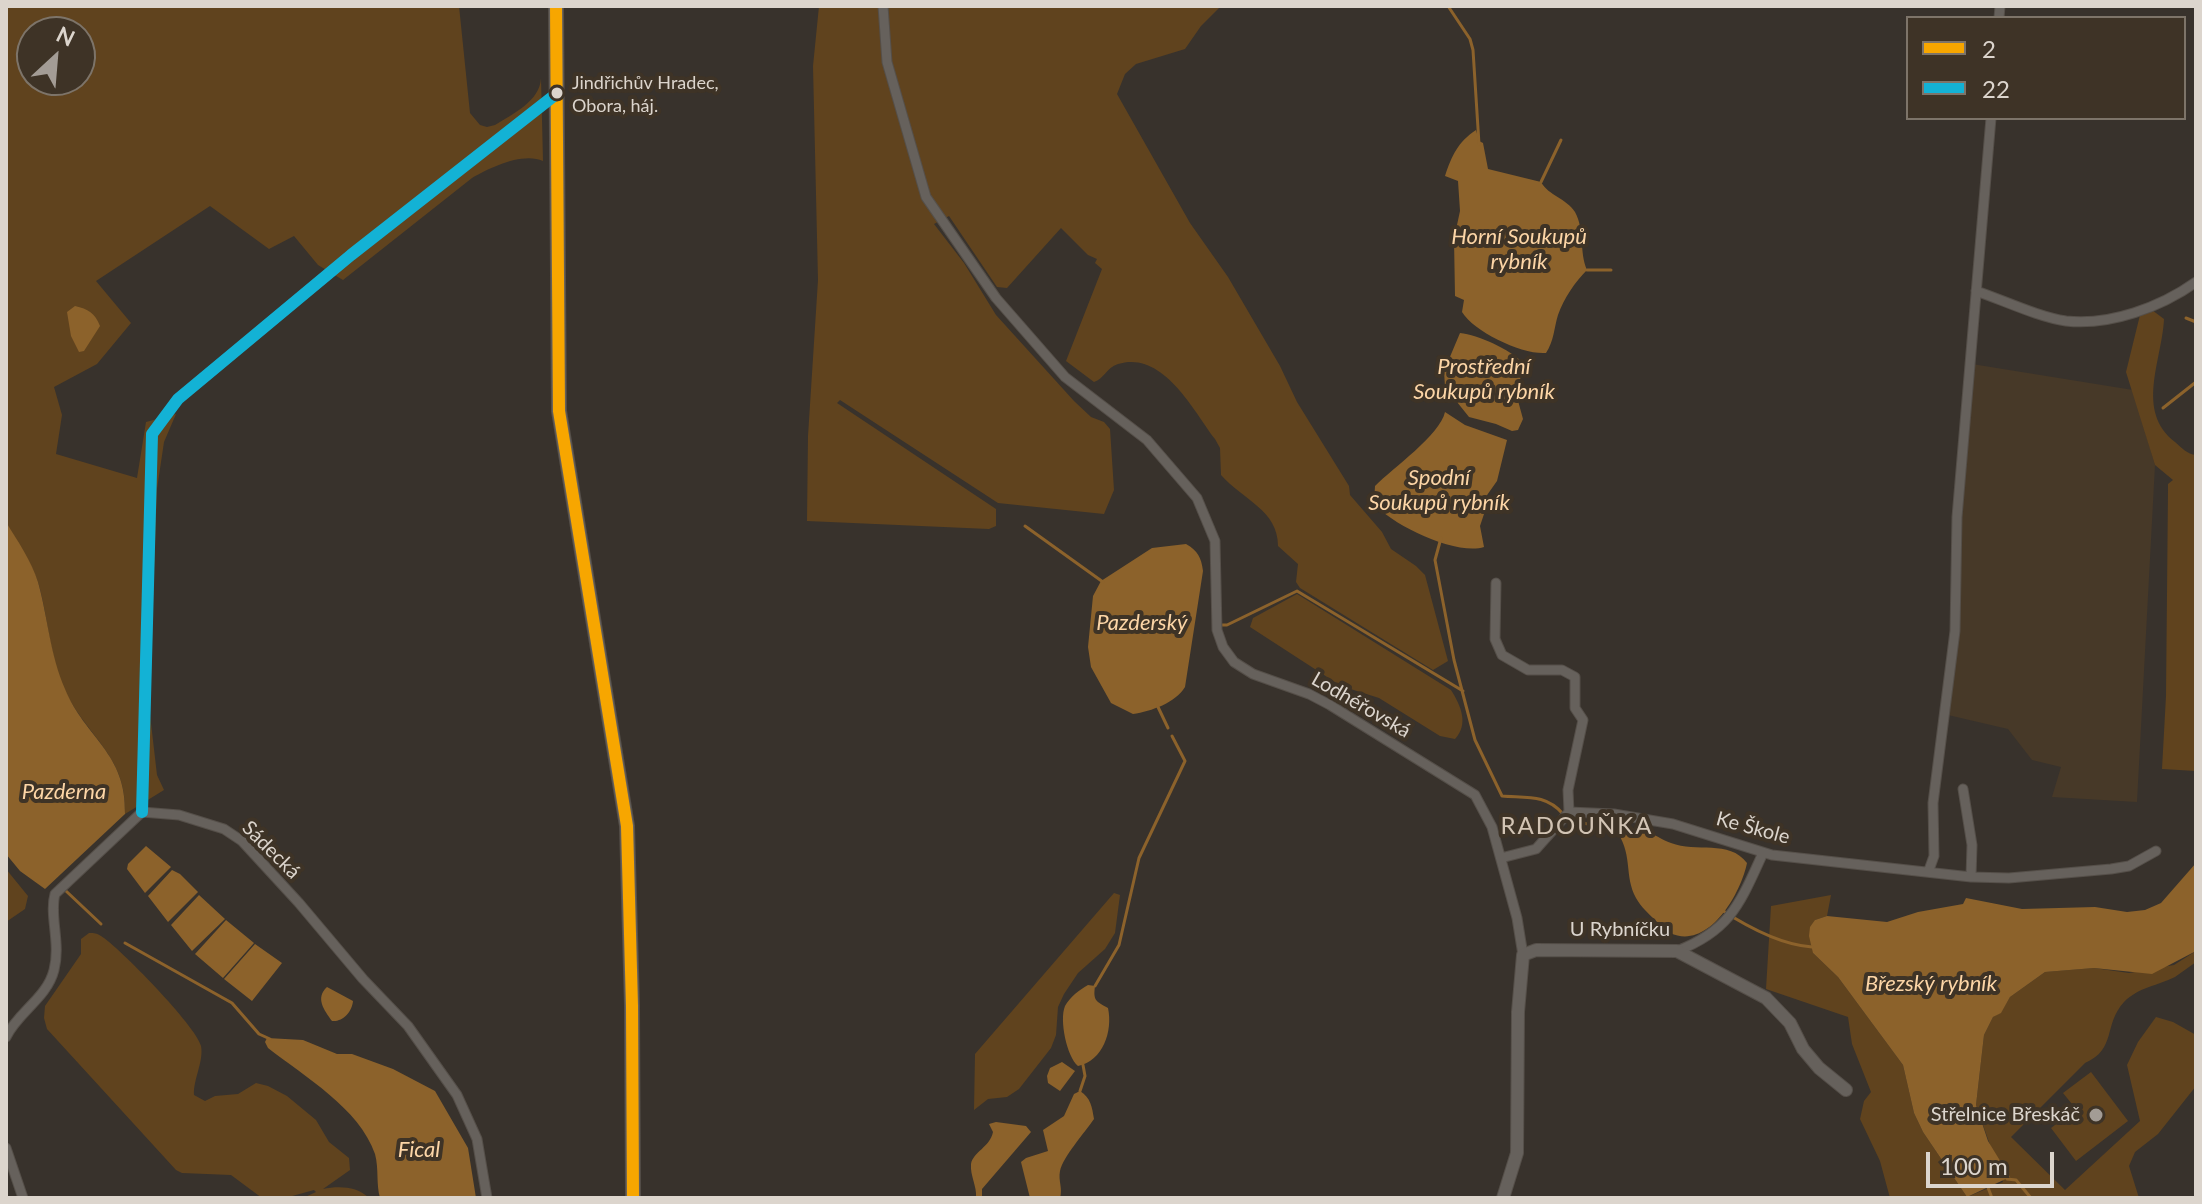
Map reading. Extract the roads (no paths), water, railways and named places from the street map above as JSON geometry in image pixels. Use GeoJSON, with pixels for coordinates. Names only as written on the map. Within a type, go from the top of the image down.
{"type":"FeatureCollection","features":[{"type":"Feature","properties":{"kind":"main road"},"geometry":{"type":"LineString","coordinates":[[556,6],[559,411],[628,850],[633,1198]]}},
{"type":"Feature","properties":{"kind":"street","name":"Lodhéřovská"},"geometry":{"type":"LineString","coordinates":[[883,6],[887,62],[926,197],[996,298],[1065,377],[1147,440],[1197,498],[1215,541],[1217,630],[1223,647],[1234,662],[1253,674],[1330,705],[1475,795],[1492,827],[1517,918],[1523,955],[1518,1012],[1518,1129],[1515,1163],[1503,1198]]}},
{"type":"Feature","properties":{"kind":"street"},"geometry":{"type":"LineString","coordinates":[[6,1037],[54,974],[58,944],[52,904],[55,894],[142,812],[152,434],[178,399],[351,255],[555,95]]}},
{"type":"Feature","properties":{"kind":"street"},"geometry":{"type":"LineString","coordinates":[[1929,870],[1934,856],[1933,803],[1955,631],[1957,517],[1991,120]]}},
{"type":"Feature","properties":{"kind":"street"},"geometry":{"type":"LineString","coordinates":[[1976,291],[2063,321],[2092,321],[2125,315],[2160,302],[2196,282]]}},
{"type":"Feature","properties":{"kind":"street"},"geometry":{"type":"LineString","coordinates":[[1496,583],[1495,639],[1502,655],[1528,670],[1562,670],[1575,677],[1575,708],[1583,720],[1568,790],[1569,812],[1536,849],[1501,858]]}},
{"type":"Feature","properties":{"kind":"street"},"geometry":{"type":"LineString","coordinates":[[1963,789],[1972,845],[1971,877]]}},
{"type":"Feature","properties":{"kind":"street","name":"Sádecká"},"geometry":{"type":"LineString","coordinates":[[142,812],[179,815],[224,829],[242,841],[299,903],[363,979],[408,1026],[457,1095],[477,1139],[487,1198]]}},
{"type":"Feature","properties":{"kind":"street","name":"Ke Škole"},"geometry":{"type":"LineString","coordinates":[[1569,812],[1614,814],[1673,824],[1763,853],[1971,877],[2009,878],[2111,869],[2129,866],[2156,851]]}},
{"type":"Feature","properties":{"kind":"street","name":"U Rybníčku"},"geometry":{"type":"LineString","coordinates":[[1523,955],[1536,950],[1677,951],[1705,940],[1732,915],[1763,853]]}},
{"type":"Feature","properties":{"kind":"street"},"geometry":{"type":"LineString","coordinates":[[1677,951],[1766,998],[1790,1023],[1803,1049],[1819,1068],[1846,1090]]}},
{"type":"Feature","properties":{"kind":"street"},"geometry":{"type":"LineString","coordinates":[[6,1148],[23,1198]]}},
{"type":"Feature","properties":{"kind":"water","name":"Horní Soukupů rybník"},"geometry":{"type":"Polygon","coordinates":[[[1476,130],[1479,141],[1483,143],[1488,169],[1541,182],[1548,191],[1571,207],[1578,219],[1587,270],[1563,302],[1546,353],[1512,346],[1488,334],[1468,320],[1462,312],[1464,300],[1455,296],[1454,239],[1460,211],[1458,181],[1445,176],[1456,150],[1476,130]]]}},
{"type":"Feature","properties":{"kind":"water"},"geometry":{"type":"Polygon","coordinates":[[[75,306],[90,312],[100,326],[84,351],[79,352],[71,336],[67,312],[75,306]]]}},
{"type":"Feature","properties":{"kind":"water","name":"Prostřední Soukupů rybník"},"geometry":{"type":"Polygon","coordinates":[[[1460,333],[1493,344],[1523,363],[1517,397],[1523,419],[1518,430],[1512,431],[1469,417],[1445,387],[1444,371],[1460,333]]]}},
{"type":"Feature","properties":{"kind":"water","name":"Spodní Soukupů rybník"},"geometry":{"type":"Polygon","coordinates":[[[1445,412],[1465,425],[1507,440],[1497,481],[1485,498],[1480,526],[1484,547],[1458,547],[1425,537],[1382,512],[1374,503],[1375,486],[1425,441],[1445,412]]]}},
{"type":"Feature","properties":{"kind":"water","name":"Pazderna"},"geometry":{"type":"Polygon","coordinates":[[[6,522],[35,574],[65,689],[73,706],[112,761],[124,793],[125,814],[45,889],[20,871],[6,854],[6,522]]]}},
{"type":"Feature","properties":{"kind":"water","name":"Pazderský"},"geometry":{"type":"Polygon","coordinates":[[[1186,544],[1198,555],[1203,571],[1185,687],[1175,698],[1162,705],[1133,714],[1111,703],[1091,667],[1088,647],[1093,596],[1101,581],[1152,548],[1186,544]]]}},
{"type":"Feature","properties":{"kind":"water"},"geometry":{"type":"Polygon","coordinates":[[[1630,828],[1681,846],[1731,851],[1747,863],[1730,903],[1710,927],[1698,934],[1684,936],[1670,933],[1640,904],[1632,890],[1625,850],[1618,833],[1630,828]]]}},
{"type":"Feature","properties":{"kind":"water"},"geometry":{"type":"Polygon","coordinates":[[[146,846],[171,867],[145,893],[127,869],[128,864],[146,846]]]}},
{"type":"Feature","properties":{"kind":"water","name":"Březský rybník"},"geometry":{"type":"Polygon","coordinates":[[[2196,863],[2196,951],[2152,974],[2094,968],[2045,972],[2010,997],[2001,1013],[1993,1017],[1984,1035],[1976,1105],[1988,1141],[2010,1177],[1967,1197],[1923,1132],[1914,1113],[1903,1065],[1838,977],[1813,953],[1810,927],[1815,920],[1827,916],[1887,922],[1918,912],[1963,904],[1966,898],[2022,909],[2095,907],[2127,912],[2145,910],[2161,903],[2196,863]]]}},
{"type":"Feature","properties":{"kind":"water"},"geometry":{"type":"Polygon","coordinates":[[[172,870],[198,892],[168,922],[148,896],[172,870]]]}},
{"type":"Feature","properties":{"kind":"water"},"geometry":{"type":"Polygon","coordinates":[[[199,895],[225,919],[192,951],[171,925],[199,895]]]}},
{"type":"Feature","properties":{"kind":"water"},"geometry":{"type":"Polygon","coordinates":[[[226,920],[254,943],[223,978],[195,954],[226,920]]]}},
{"type":"Feature","properties":{"kind":"water"},"geometry":{"type":"Polygon","coordinates":[[[255,944],[282,963],[252,1001],[224,979],[255,944]]]}},
{"type":"Feature","properties":{"kind":"water"},"geometry":{"type":"Polygon","coordinates":[[[1088,985],[1095,986],[1096,1000],[1108,1008],[1109,1026],[1100,1052],[1078,1066],[1067,1047],[1063,1012],[1069,1000],[1088,985]]]}},
{"type":"Feature","properties":{"kind":"water"},"geometry":{"type":"Polygon","coordinates":[[[327,987],[353,1001],[349,1012],[340,1020],[332,1021],[322,1004],[323,991],[327,987]]]}},
{"type":"Feature","properties":{"kind":"water","name":"Fical"},"geometry":{"type":"Polygon","coordinates":[[[267,1038],[303,1040],[337,1054],[352,1054],[393,1069],[435,1091],[468,1148],[476,1198],[380,1198],[375,1154],[357,1122],[329,1095],[268,1048],[267,1038]]]}},
{"type":"Feature","properties":{"kind":"water"},"geometry":{"type":"Polygon","coordinates":[[[1062,1062],[1075,1071],[1060,1091],[1048,1083],[1047,1076],[1050,1068],[1062,1062]]]}},
{"type":"Feature","properties":{"kind":"water"},"geometry":{"type":"Polygon","coordinates":[[[1080,1091],[1089,1100],[1094,1119],[1062,1165],[1060,1198],[1030,1198],[1021,1162],[1048,1151],[1043,1130],[1064,1116],[1074,1094],[1080,1091]]]}},
{"type":"Feature","properties":{"kind":"water"},"geometry":{"type":"Polygon","coordinates":[[[989,1124],[1026,1126],[1031,1132],[982,1189],[982,1198],[976,1198],[971,1164],[991,1137],[993,1132],[989,1124]]]}},
{"type":"Feature","properties":{"kind":"waterway"},"geometry":{"type":"LineString","coordinates":[[1448,6],[1470,39],[1473,50],[1479,144]]}},
{"type":"Feature","properties":{"kind":"waterway"},"geometry":{"type":"LineString","coordinates":[[1541,182],[1561,140]]}},
{"type":"Feature","properties":{"kind":"waterway"},"geometry":{"type":"LineString","coordinates":[[1587,270],[1611,270]]}},
{"type":"Feature","properties":{"kind":"waterway"},"geometry":{"type":"LineString","coordinates":[[2186,318],[2196,322]]}},
{"type":"Feature","properties":{"kind":"waterway"},"geometry":{"type":"LineString","coordinates":[[2163,408],[2196,382]]}},
{"type":"Feature","properties":{"kind":"waterway"},"geometry":{"type":"LineString","coordinates":[[1025,526],[1103,582]]}},
{"type":"Feature","properties":{"kind":"waterway"},"geometry":{"type":"LineString","coordinates":[[1441,538],[1435,560],[1454,660],[1475,740],[1502,796],[1543,800],[1563,814]]}},
{"type":"Feature","properties":{"kind":"waterway"},"geometry":{"type":"LineString","coordinates":[[1222,625],[1297,591],[1463,691]]}},
{"type":"Feature","properties":{"kind":"waterway"},"geometry":{"type":"LineString","coordinates":[[1158,707],[1168,728]]}},
{"type":"Feature","properties":{"kind":"waterway"},"geometry":{"type":"LineString","coordinates":[[1095,986],[1119,945],[1139,858],[1185,761],[1172,736]]}},
{"type":"Feature","properties":{"kind":"waterway"},"geometry":{"type":"LineString","coordinates":[[1567,820],[1609,828],[1621,835]]}},
{"type":"Feature","properties":{"kind":"waterway"},"geometry":{"type":"LineString","coordinates":[[66,891],[101,924]]}},
{"type":"Feature","properties":{"kind":"waterway"},"geometry":{"type":"LineString","coordinates":[[1720,909],[1764,934],[1812,947]]}},
{"type":"Feature","properties":{"kind":"waterway"},"geometry":{"type":"LineString","coordinates":[[125,943],[232,1003],[259,1034],[270,1039]]}},
{"type":"Feature","properties":{"kind":"waterway"},"geometry":{"type":"LineString","coordinates":[[1080,1091],[1085,1076],[1083,1065]]}},
{"type":"Feature","properties":{"kind":"waterway"},"geometry":{"type":"LineString","coordinates":[[2007,1179],[2016,1180],[2031,1198]]}},
{"type":"Feature","properties":{"kind":"waterway"},"geometry":{"type":"LineString","coordinates":[[1987,1185],[1992,1198]]}},
{"type":"Feature","properties":{"kind":"place","name":"Jindřichův Hradec, Obora, háj."},"geometry":{"type":"Point","coordinates":[557,93]}},
{"type":"Feature","properties":{"kind":"place","name":"Střelnice Břeskáč"},"geometry":{"type":"Point","coordinates":[2096,1115]}},
{"type":"Feature","properties":{"kind":"district","name":"RADOUŇKA"},"geometry":{"type":"Point","coordinates":[1577,826]}}]}
